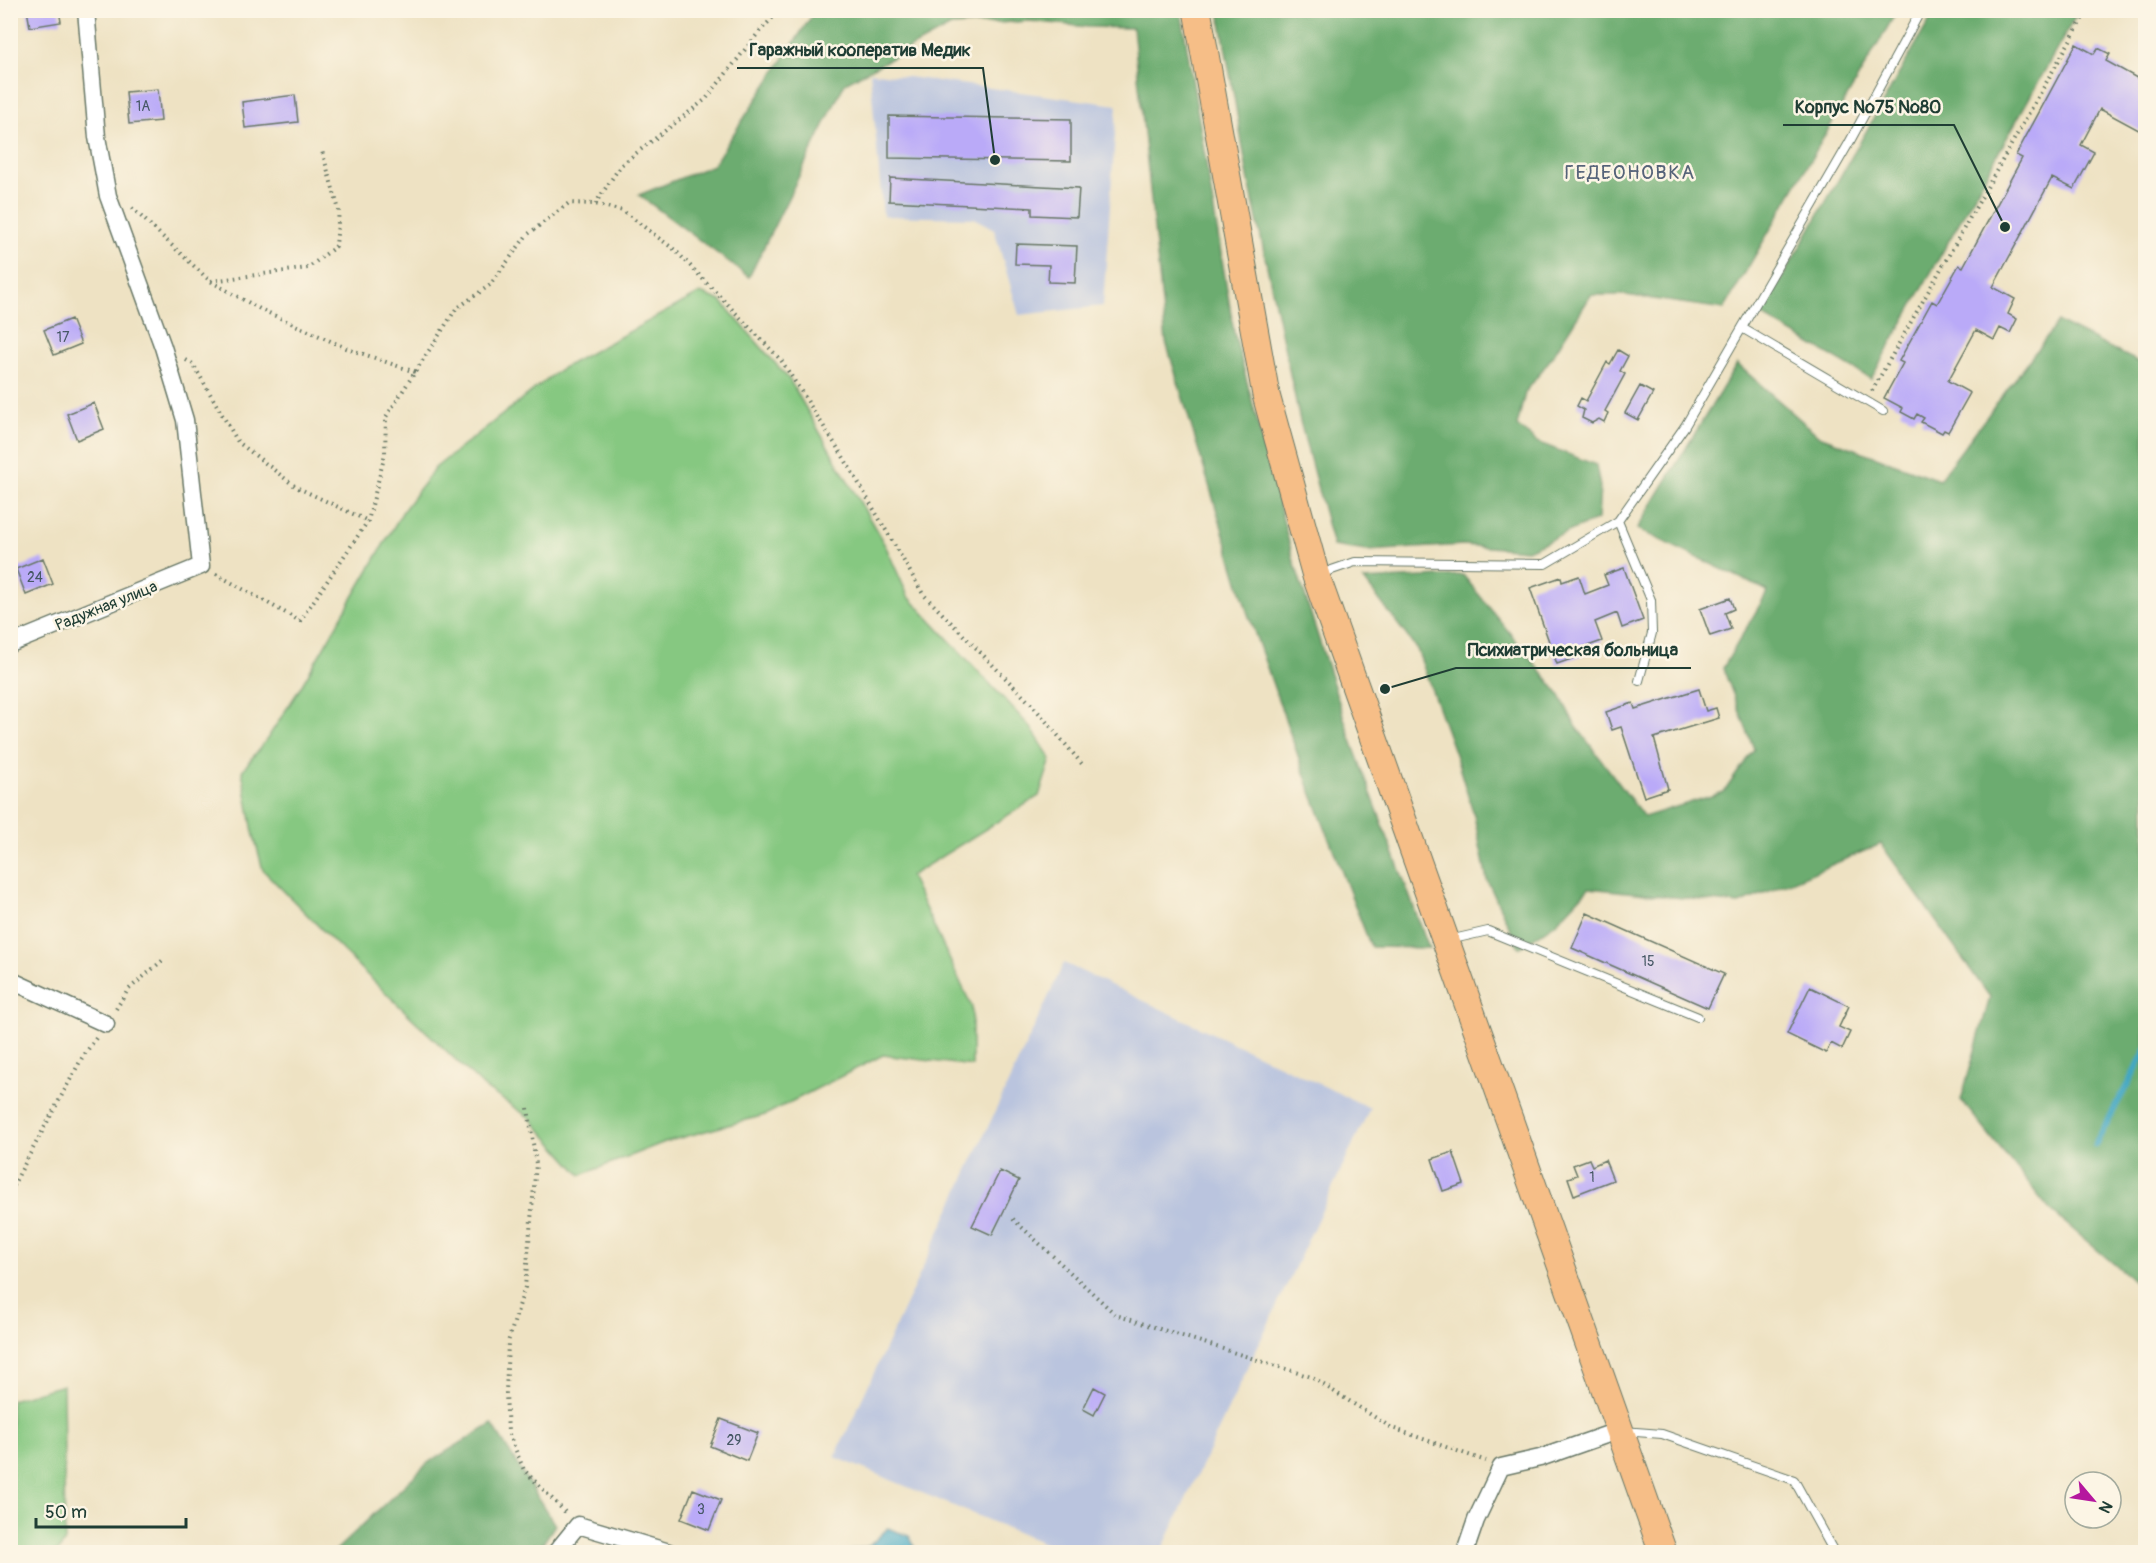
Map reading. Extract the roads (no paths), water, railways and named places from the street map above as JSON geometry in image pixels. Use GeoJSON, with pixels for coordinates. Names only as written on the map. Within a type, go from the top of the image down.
{"type":"FeatureCollection","features":[{"type":"Feature","properties":{"kind":"main road"},"geometry":{"type":"LineString","coordinates":[[1197,10],[1266,395],[1316,576],[1663,1552]]}},
{"type":"Feature","properties":{"kind":"street","name":"Радужная улица"},"geometry":{"type":"LineString","coordinates":[[10,644],[201,566],[185,420],[163,347],[108,196],[97,137],[87,10]]}},
{"type":"Feature","properties":{"kind":"street"},"geometry":{"type":"LineString","coordinates":[[10,980],[106,1024]]}},
{"type":"Feature","properties":{"kind":"street"},"geometry":{"type":"LineString","coordinates":[[1465,1552],[1476,1520],[1501,1467],[1540,1458],[1620,1430]]}},
{"type":"Feature","properties":{"kind":"street"},"geometry":{"type":"LineString","coordinates":[[556,1552],[578,1525],[669,1552]]}},
{"type":"Feature","properties":{"kind":"lane"},"geometry":{"type":"LineString","coordinates":[[1316,576],[1355,562],[1545,564],[1618,521],[1685,426],[1849,143],[1921,10]]}},
{"type":"Feature","properties":{"kind":"lane"},"geometry":{"type":"LineString","coordinates":[[1743,328],[1883,411]]}},
{"type":"Feature","properties":{"kind":"lane"},"geometry":{"type":"LineString","coordinates":[[1618,521],[1651,600],[1652,633],[1639,681]]}},
{"type":"Feature","properties":{"kind":"lane"},"geometry":{"type":"LineString","coordinates":[[1446,941],[1488,931],[1698,1017]]}},
{"type":"Feature","properties":{"kind":"lane"},"geometry":{"type":"LineString","coordinates":[[1620,1430],[1662,1434],[1794,1480],[1834,1552]]}},
{"type":"Feature","properties":{"kind":"water"},"geometry":{"type":"Polygon","coordinates":[[[888,1528],[909,1536],[918,1552],[856,1552],[852,1550],[869,1546],[888,1528]]]}},
{"type":"Feature","properties":{"kind":"waterway"},"geometry":{"type":"LineString","coordinates":[[2095,1145],[2146,1050]]}},
{"type":"Feature","properties":{"kind":"place","name":"Гаражный кооператив Медик"},"geometry":{"type":"Point","coordinates":[995,160]}},
{"type":"Feature","properties":{"kind":"place","name":"Корпус №75 №80"},"geometry":{"type":"Point","coordinates":[2005,227]}},
{"type":"Feature","properties":{"kind":"place","name":"Психиатрическая больница"},"geometry":{"type":"Point","coordinates":[1385,689]}},
{"type":"Feature","properties":{"kind":"district","name":"ГЕДЕОНОВКА"},"geometry":{"type":"Point","coordinates":[1630,172]}}]}
